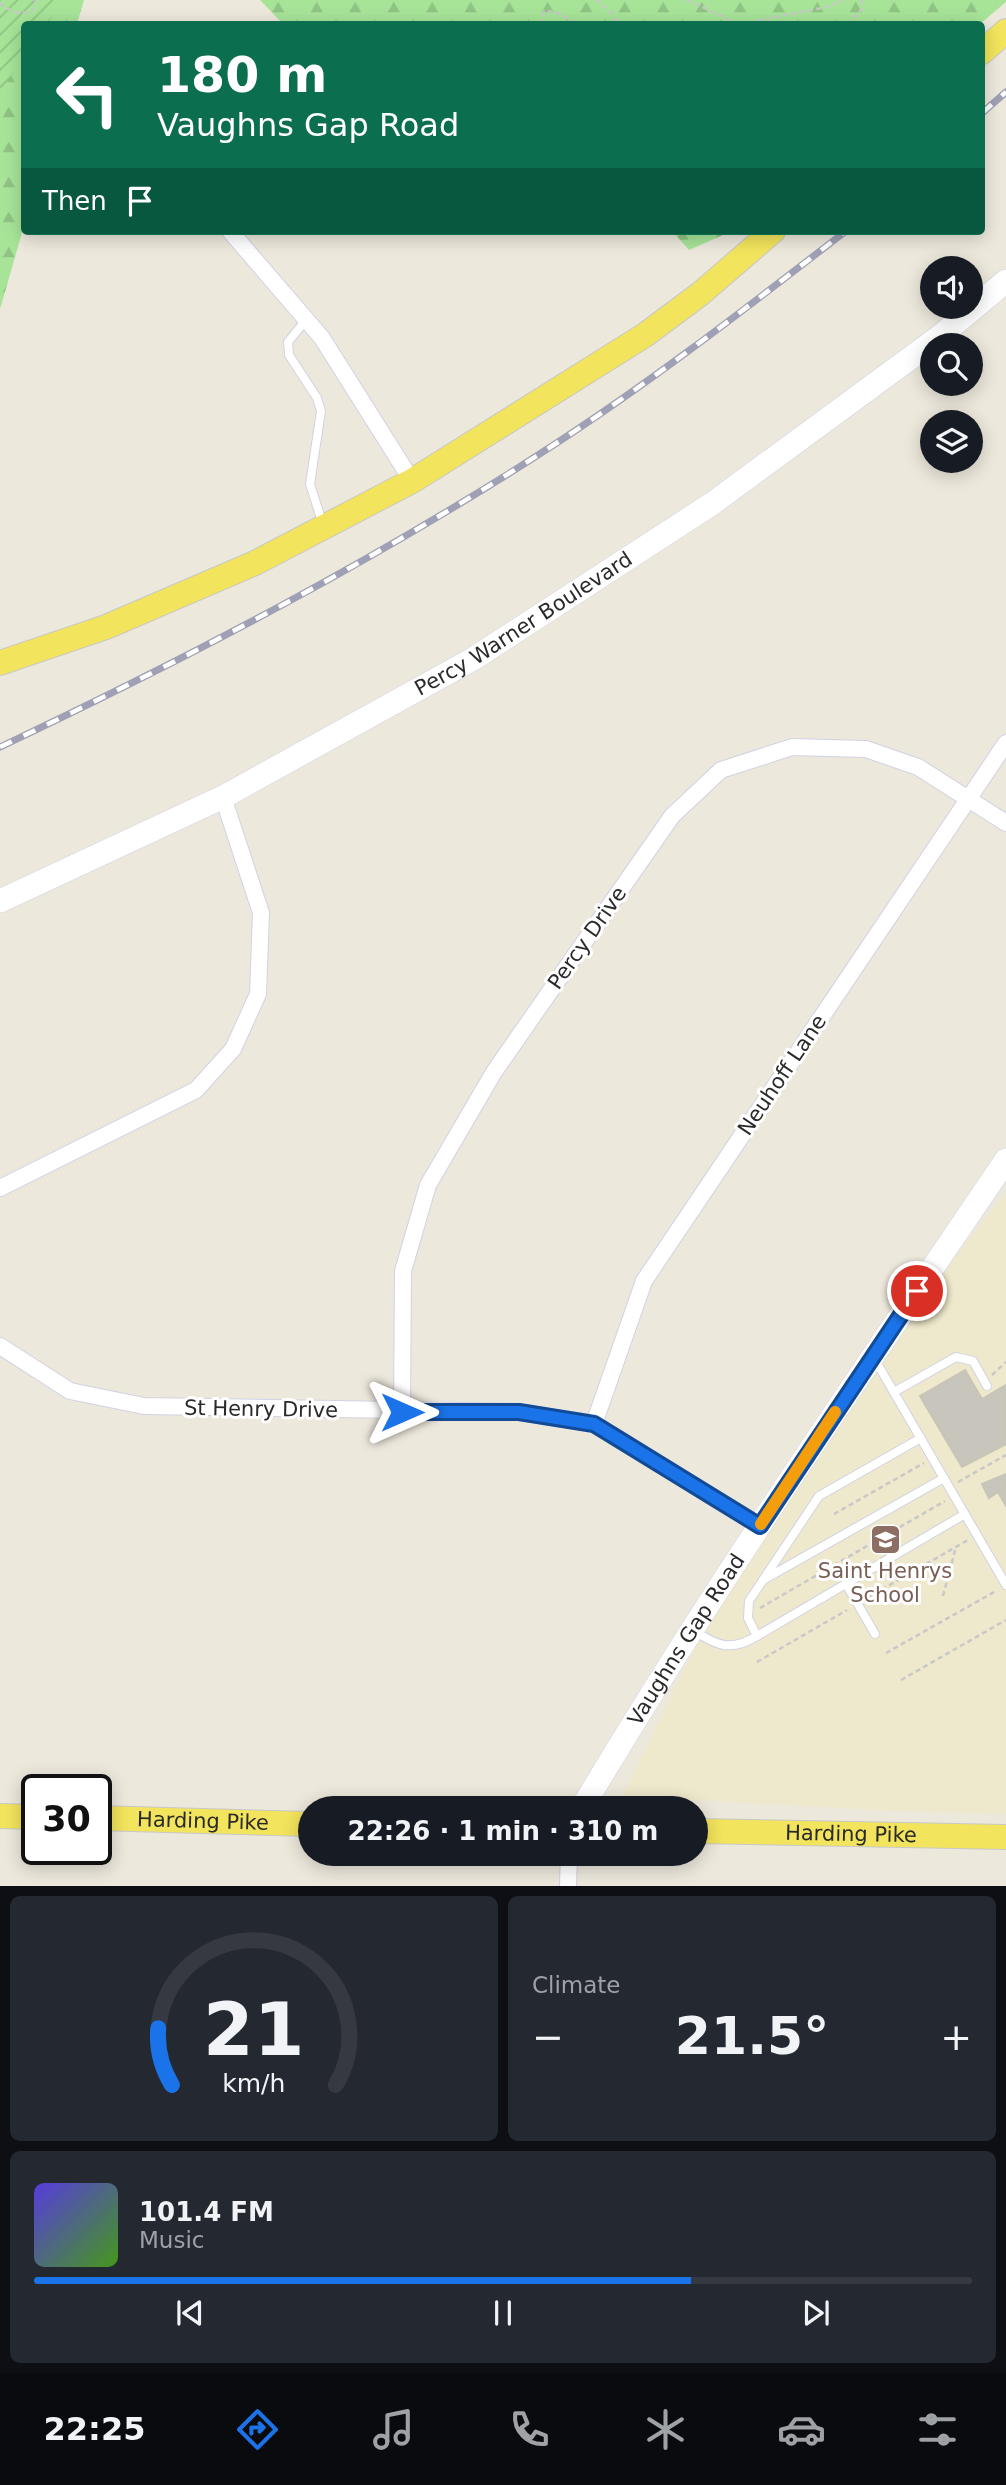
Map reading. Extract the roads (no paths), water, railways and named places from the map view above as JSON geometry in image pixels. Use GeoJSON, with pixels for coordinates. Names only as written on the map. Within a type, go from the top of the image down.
{"type":"FeatureCollection","features":[{"type":"Feature","properties":{"kind":"main road"},"geometry":{"type":"LineString","coordinates":[[985,49],[1006,31]]}},
{"type":"Feature","properties":{"kind":"main road"},"geometry":{"type":"LineString","coordinates":[[0,663],[106,626],[255,563],[412,481],[645,335],[700,294],[768,235]]}},
{"type":"Feature","properties":{"kind":"main road"},"geometry":{"type":"LineString","coordinates":[[0,1816],[21,1817]]}},
{"type":"Feature","properties":{"kind":"main road","name":"Harding Pike"},"geometry":{"type":"LineString","coordinates":[[112,1818],[298,1824]]}},
{"type":"Feature","properties":{"kind":"main road","name":"Harding Pike"},"geometry":{"type":"LineString","coordinates":[[708,1831],[1006,1837]]}},
{"type":"Feature","properties":{"kind":"street"},"geometry":{"type":"LineString","coordinates":[[233,235],[322,338],[412,481]]}},
{"type":"Feature","properties":{"kind":"street","name":"Percy Warner Boulevard"},"geometry":{"type":"LineString","coordinates":[[0,901],[223,797],[473,659],[713,503],[939,337],[1006,281]]}},
{"type":"Feature","properties":{"kind":"street","name":"Neuhoff Lane"},"geometry":{"type":"LineString","coordinates":[[594,1424],[644,1281],[1006,743]]}},
{"type":"Feature","properties":{"kind":"street","name":"Percy Drive"},"geometry":{"type":"LineString","coordinates":[[402,1412],[403,1271],[428,1185],[494,1072],[672,816],[721,770],[792,747],[866,749],[918,767],[968,796],[1006,823]]}},
{"type":"Feature","properties":{"kind":"street"},"geometry":{"type":"LineString","coordinates":[[0,1188],[196,1090],[233,1049],[258,994],[261,913],[223,797]]}},
{"type":"Feature","properties":{"kind":"street","name":"Vaughns Gap Road"},"geometry":{"type":"LineString","coordinates":[[589,1796],[692,1629],[1006,1160]]}},
{"type":"Feature","properties":{"kind":"street","name":"St Henry Drive"},"geometry":{"type":"LineString","coordinates":[[0,1346],[70,1391],[145,1406],[519,1412],[594,1424],[760,1526]]}},
{"type":"Feature","properties":{"kind":"street"},"geometry":{"type":"LineString","coordinates":[[568,1886],[569,1866]]}},
{"type":"Feature","properties":{"kind":"lane"},"geometry":{"type":"LineString","coordinates":[[306,320],[288,342],[289,355],[317,398],[321,411],[310,484],[324,527]]}},
{"type":"Feature","properties":{"kind":"lane"},"geometry":{"type":"LineString","coordinates":[[873,1356],[1006,1585]]}},
{"type":"Feature","properties":{"kind":"lane"},"geometry":{"type":"LineString","coordinates":[[894,1392],[956,1357],[972,1361],[986,1385]]}},
{"type":"Feature","properties":{"kind":"lane"},"geometry":{"type":"LineString","coordinates":[[757,1636],[748,1615],[749,1601],[819,1496],[921,1438]]}},
{"type":"Feature","properties":{"kind":"lane"},"geometry":{"type":"LineString","coordinates":[[761,1582],[944,1478]]}},
{"type":"Feature","properties":{"kind":"lane"},"geometry":{"type":"LineString","coordinates":[[692,1629],[727,1647],[740,1646],[965,1514]]}},
{"type":"Feature","properties":{"kind":"lane"},"geometry":{"type":"LineString","coordinates":[[846,1584],[875,1634]]}},
{"type":"Feature","properties":{"kind":"railway"},"geometry":{"type":"LineString","coordinates":[[985,110],[1006,92]]}},
{"type":"Feature","properties":{"kind":"railway"},"geometry":{"type":"LineString","coordinates":[[0,747],[212,642],[350,568],[486,488],[627,395],[841,235]]}},
{"type":"Feature","properties":{"kind":"place","name":"Saint Henrys School"},"geometry":{"type":"Point","coordinates":[885,1539]}}]}
